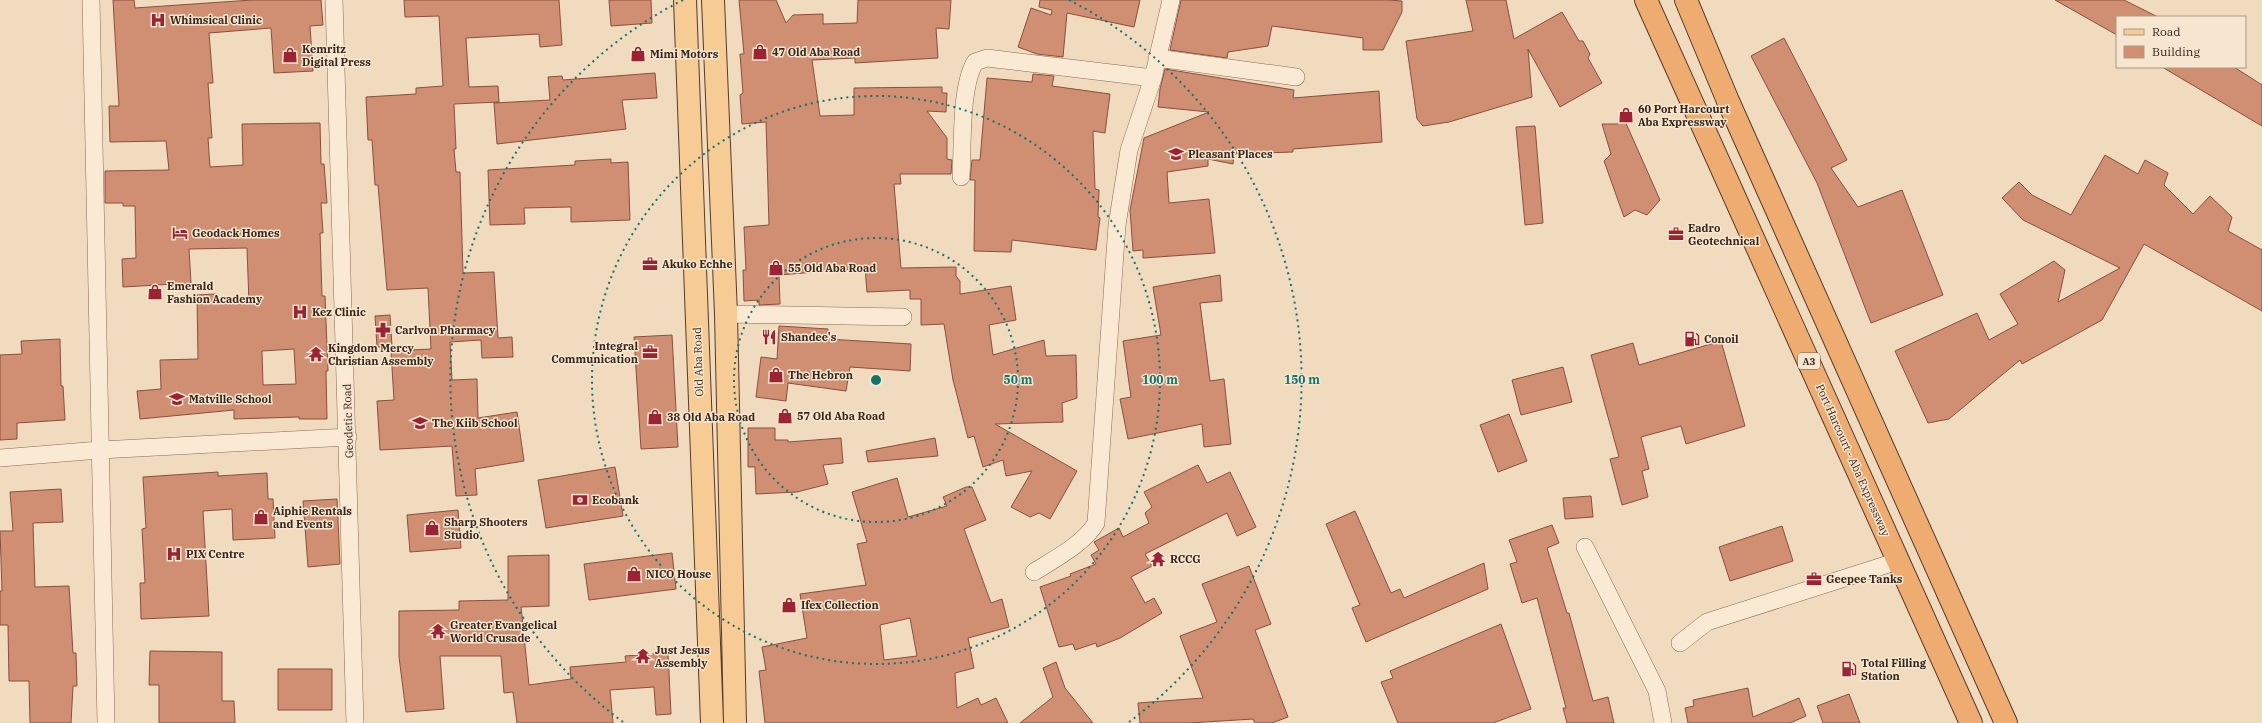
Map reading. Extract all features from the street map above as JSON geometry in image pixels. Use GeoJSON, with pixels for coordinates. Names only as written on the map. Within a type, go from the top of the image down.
{"type":"FeatureCollection","features":[{"type":"Feature","properties":{"kind":"highway","name":"Port Harcourt - Aba Expressway"},"geometry":{"type":"LineString","coordinates":[[1646,0],[1971,723]]}},
{"type":"Feature","properties":{"kind":"highway"},"geometry":{"type":"LineString","coordinates":[[1686,0],[1728,101],[2006,723]]}},
{"type":"Feature","properties":{"kind":"main road","name":"Old Aba Road"},"geometry":{"type":"LineString","coordinates":[[685,0],[712,723]]}},
{"type":"Feature","properties":{"kind":"main road"},"geometry":{"type":"LineString","coordinates":[[713,0],[726,314],[735,723]]}},
{"type":"Feature","properties":{"kind":"street"},"geometry":{"type":"LineString","coordinates":[[91,0],[106,723]]}},
{"type":"Feature","properties":{"kind":"street","name":"Geodetic Road"},"geometry":{"type":"LineString","coordinates":[[334,0],[348,437],[355,723]]}},
{"type":"Feature","properties":{"kind":"street"},"geometry":{"type":"LineString","coordinates":[[1034,572],[1060,556],[1092,530],[1096,523],[1117,224],[1129,150],[1153,78],[1172,0]]}},
{"type":"Feature","properties":{"kind":"street"},"geometry":{"type":"LineString","coordinates":[[961,177],[966,88],[969,72],[975,62],[987,58],[1153,78]]}},
{"type":"Feature","properties":{"kind":"street"},"geometry":{"type":"LineString","coordinates":[[1158,58],[1296,76]]}},
{"type":"Feature","properties":{"kind":"street"},"geometry":{"type":"LineString","coordinates":[[726,314],[903,317]]}},
{"type":"Feature","properties":{"kind":"street"},"geometry":{"type":"LineString","coordinates":[[0,458],[100,450],[348,437]]}},
{"type":"Feature","properties":{"kind":"street"},"geometry":{"type":"LineString","coordinates":[[1585,547],[1658,691],[1662,723]]}},
{"type":"Feature","properties":{"kind":"street"},"geometry":{"type":"LineString","coordinates":[[1680,643],[1707,622],[1898,561]]}},
{"type":"Feature","properties":{"kind":"building"},"geometry":{"type":"Polygon","coordinates":[[[113,0],[134,0],[135,8],[252,0],[321,0],[323,25],[310,26],[313,71],[274,73],[271,28],[209,33],[213,83],[208,83],[212,138],[208,138],[210,167],[243,165],[242,124],[320,123],[321,164],[324,164],[327,203],[321,203],[323,233],[320,233],[322,296],[325,296],[328,371],[326,371],[327,419],[299,419],[299,417],[234,419],[234,410],[140,419],[137,391],[161,389],[160,360],[198,359],[197,295],[216,294],[216,303],[249,303],[247,248],[189,249],[191,283],[123,287],[122,259],[136,258],[135,206],[123,206],[123,203],[105,203],[105,171],[169,170],[166,141],[110,142],[109,106],[119,106],[113,0]],[[294,349],[262,351],[263,385],[296,384],[294,349]]]}},
{"type":"Feature","properties":{"kind":"building"},"geometry":{"type":"Polygon","coordinates":[[[404,0],[559,0],[562,45],[540,47],[539,34],[466,38],[469,87],[498,86],[499,102],[454,104],[456,149],[454,149],[456,172],[460,172],[463,273],[494,272],[498,338],[512,337],[513,357],[482,358],[481,340],[450,342],[452,380],[477,379],[478,418],[517,412],[524,461],[475,469],[477,495],[456,496],[452,446],[380,450],[377,401],[394,400],[391,351],[431,349],[428,288],[387,290],[378,185],[375,185],[372,140],[368,140],[366,97],[416,94],[416,88],[443,86],[439,16],[405,17],[404,0]]]}},
{"type":"Feature","properties":{"kind":"building"},"geometry":{"type":"Polygon","coordinates":[[[609,0],[651,0],[652,23],[611,26],[609,0]]]}},
{"type":"Feature","properties":{"kind":"building"},"geometry":{"type":"Polygon","coordinates":[[[739,0],[776,0],[786,23],[793,15],[823,14],[823,24],[857,23],[858,0],[951,0],[949,29],[936,28],[938,58],[855,63],[855,58],[812,60],[820,116],[854,115],[854,88],[942,87],[942,93],[947,93],[946,112],[927,111],[947,138],[947,159],[952,160],[951,174],[900,174],[901,184],[894,184],[901,268],[956,267],[956,276],[960,281],[960,294],[1011,286],[1016,320],[989,325],[993,355],[1044,340],[1046,356],[1076,355],[1077,398],[1062,403],[1063,422],[995,424],[1077,471],[1050,519],[1039,513],[1030,517],[1011,507],[1032,471],[1006,476],[1003,460],[983,467],[974,436],[968,438],[953,380],[944,324],[921,325],[921,299],[910,299],[910,290],[867,292],[865,268],[779,275],[780,304],[759,305],[759,300],[744,301],[743,270],[746,270],[744,227],[769,225],[766,122],[742,124],[740,95],[743,93],[740,54],[744,54],[739,0]]]}},
{"type":"Feature","properties":{"kind":"building"},"geometry":{"type":"Polygon","coordinates":[[[1040,0],[1140,0],[1134,27],[1067,13],[1063,57],[1037,54],[1018,47],[1031,8],[1051,15],[1052,10],[1039,7],[1040,0]]]}},
{"type":"Feature","properties":{"kind":"building"},"geometry":{"type":"Polygon","coordinates":[[[1181,0],[1389,0],[1402,1],[1402,12],[1383,50],[1363,50],[1363,38],[1272,26],[1268,46],[1228,52],[1227,58],[1170,50],[1181,0]]]}},
{"type":"Feature","properties":{"kind":"building"},"geometry":{"type":"Polygon","coordinates":[[[1466,0],[1506,0],[1514,39],[1562,12],[1579,41],[1583,41],[1590,54],[1588,58],[1602,83],[1560,107],[1528,49],[1532,97],[1449,122],[1423,126],[1417,119],[1406,41],[1473,31],[1466,0]]]}},
{"type":"Feature","properties":{"kind":"building"},"geometry":{"type":"Polygon","coordinates":[[[2055,0],[2124,0],[2156,16],[2116,16],[2116,34],[2055,0]]]}},
{"type":"Feature","properties":{"kind":"building"},"geometry":{"type":"Polygon","coordinates":[[[1784,38],[1847,160],[1831,168],[1858,207],[1902,190],[1943,295],[1871,323],[1817,183],[1751,56],[1784,38]]]}},
{"type":"Feature","properties":{"kind":"building"},"geometry":{"type":"Polygon","coordinates":[[[2164,68],[2236,68],[2262,85],[2262,126],[2164,68]]]}},
{"type":"Feature","properties":{"kind":"building"},"geometry":{"type":"Polygon","coordinates":[[[1165,69],[1294,90],[1293,98],[1379,91],[1382,142],[1293,149],[1293,152],[1234,154],[1233,164],[1208,159],[1208,166],[1167,172],[1169,203],[1209,199],[1215,253],[1143,258],[1143,250],[1133,251],[1130,210],[1144,138],[1209,112],[1158,107],[1160,89],[1165,69]]]}},
{"type":"Feature","properties":{"kind":"building"},"geometry":{"type":"Polygon","coordinates":[[[655,73],[657,98],[622,100],[626,129],[497,144],[494,103],[550,100],[548,77],[562,76],[563,80],[655,73]]]}},
{"type":"Feature","properties":{"kind":"building"},"geometry":{"type":"Polygon","coordinates":[[[1033,74],[1054,76],[1052,86],[1110,94],[1105,133],[1093,131],[1095,189],[1099,190],[1098,217],[1100,218],[1096,250],[1012,240],[1011,252],[974,251],[975,180],[970,180],[972,160],[980,160],[987,78],[1032,82],[1033,74]]]}},
{"type":"Feature","properties":{"kind":"building"},"geometry":{"type":"Polygon","coordinates":[[[1625,121],[1660,200],[1647,215],[1635,210],[1624,217],[1604,161],[1611,154],[1602,124],[1617,124],[1625,121]]]}},
{"type":"Feature","properties":{"kind":"building"},"geometry":{"type":"Polygon","coordinates":[[[1535,126],[1543,223],[1525,225],[1516,127],[1535,126]]]}},
{"type":"Feature","properties":{"kind":"building"},"geometry":{"type":"Polygon","coordinates":[[[2105,155],[2138,174],[2145,160],[2168,173],[2164,185],[2193,214],[2210,196],[2232,217],[2228,231],[2262,250],[2262,311],[2144,244],[2102,320],[2022,364],[2020,360],[1949,419],[1928,423],[1895,351],[1977,313],[1989,340],[2018,324],[2000,294],[2054,261],[2065,270],[2058,302],[2120,268],[2023,220],[2002,198],[2019,182],[2032,195],[2071,215],[2105,155]]]}},
{"type":"Feature","properties":{"kind":"building"},"geometry":{"type":"Polygon","coordinates":[[[611,159],[611,163],[628,162],[630,220],[571,222],[571,207],[524,208],[525,224],[490,225],[488,170],[575,165],[575,161],[611,159]]]}},
{"type":"Feature","properties":{"kind":"building"},"geometry":{"type":"Polygon","coordinates":[[[1220,275],[1222,301],[1200,303],[1210,381],[1224,379],[1231,444],[1204,447],[1202,424],[1128,439],[1120,399],[1131,397],[1123,341],[1161,335],[1153,287],[1220,275]]]}},
{"type":"Feature","properties":{"kind":"building"},"geometry":{"type":"Polygon","coordinates":[[[390,315],[392,346],[377,347],[375,316],[390,315]]]}},
{"type":"Feature","properties":{"kind":"building"},"geometry":{"type":"Polygon","coordinates":[[[779,326],[828,329],[827,339],[911,344],[910,371],[850,367],[846,391],[788,383],[786,401],[756,397],[761,357],[777,359],[779,326]]]}},
{"type":"Feature","properties":{"kind":"building"},"geometry":{"type":"Polygon","coordinates":[[[672,335],[678,447],[641,449],[634,337],[672,335]]]}},
{"type":"Feature","properties":{"kind":"building"},"geometry":{"type":"Polygon","coordinates":[[[60,339],[61,386],[63,386],[65,420],[17,423],[17,439],[0,440],[0,355],[22,354],[21,341],[60,339]]]}},
{"type":"Feature","properties":{"kind":"building"},"geometry":{"type":"Polygon","coordinates":[[[1721,341],[1745,426],[1686,444],[1681,426],[1641,437],[1649,469],[1642,471],[1648,497],[1622,505],[1610,459],[1619,457],[1591,355],[1633,343],[1639,365],[1721,341]]]}},
{"type":"Feature","properties":{"kind":"building"},"geometry":{"type":"Polygon","coordinates":[[[1563,367],[1572,402],[1521,415],[1512,380],[1563,367]]]}},
{"type":"Feature","properties":{"kind":"building"},"geometry":{"type":"Polygon","coordinates":[[[1509,414],[1527,461],[1498,472],[1480,425],[1509,414]]]}},
{"type":"Feature","properties":{"kind":"building"},"geometry":{"type":"Polygon","coordinates":[[[748,428],[775,428],[775,440],[788,440],[788,442],[841,438],[843,463],[823,465],[828,484],[797,492],[756,494],[755,467],[748,467],[748,428]]]}},
{"type":"Feature","properties":{"kind":"building"},"geometry":{"type":"Polygon","coordinates":[[[935,438],[938,456],[868,462],[866,451],[935,438]]]}},
{"type":"Feature","properties":{"kind":"building"},"geometry":{"type":"Polygon","coordinates":[[[1198,465],[1207,483],[1230,472],[1256,527],[1237,536],[1227,513],[1145,554],[1152,566],[1131,577],[1145,603],[1154,598],[1162,613],[1120,638],[1097,647],[1096,643],[1075,650],[1073,644],[1059,647],[1040,587],[1071,576],[1070,574],[1096,564],[1091,555],[1099,550],[1094,542],[1119,528],[1123,537],[1149,523],[1145,513],[1152,507],[1144,492],[1198,465]]]}},
{"type":"Feature","properties":{"kind":"building"},"geometry":{"type":"Polygon","coordinates":[[[615,467],[623,516],[546,528],[538,480],[615,467]]]}},
{"type":"Feature","properties":{"kind":"building"},"geometry":{"type":"Polygon","coordinates":[[[218,472],[218,476],[267,473],[268,499],[273,499],[275,538],[233,540],[232,509],[203,511],[209,616],[141,619],[140,583],[145,583],[142,529],[146,528],[143,477],[218,472]]]}},
{"type":"Feature","properties":{"kind":"building"},"geometry":{"type":"Polygon","coordinates":[[[897,478],[908,517],[947,506],[943,497],[966,487],[972,487],[986,520],[964,529],[991,603],[1002,599],[1009,627],[968,638],[974,668],[955,673],[957,708],[978,698],[981,705],[996,698],[1008,723],[765,723],[759,671],[766,670],[762,647],[807,638],[800,594],[866,585],[857,544],[867,542],[852,492],[897,478]],[[910,618],[880,625],[884,660],[917,656],[910,618]]]}},
{"type":"Feature","properties":{"kind":"building"},"geometry":{"type":"Polygon","coordinates":[[[61,489],[63,522],[33,523],[35,587],[69,586],[73,653],[76,653],[77,686],[73,686],[71,723],[30,723],[29,681],[9,681],[8,625],[0,625],[0,591],[2,591],[0,531],[13,531],[10,492],[61,489]]]}},
{"type":"Feature","properties":{"kind":"building"},"geometry":{"type":"Polygon","coordinates":[[[1591,496],[1593,517],[1565,519],[1563,498],[1591,496]]]}},
{"type":"Feature","properties":{"kind":"building"},"geometry":{"type":"Polygon","coordinates":[[[337,499],[340,564],[308,567],[303,501],[337,499]]]}},
{"type":"Feature","properties":{"kind":"building"},"geometry":{"type":"Polygon","coordinates":[[[458,510],[461,548],[410,552],[407,515],[458,510]]]}},
{"type":"Feature","properties":{"kind":"building"},"geometry":{"type":"Polygon","coordinates":[[[1355,511],[1391,593],[1400,589],[1404,598],[1484,563],[1488,589],[1366,642],[1352,608],[1360,605],[1326,524],[1355,511]]]}},
{"type":"Feature","properties":{"kind":"building"},"geometry":{"type":"Polygon","coordinates":[[[1552,525],[1559,543],[1547,548],[1567,613],[1569,613],[1593,701],[1608,697],[1614,723],[1567,723],[1563,708],[1566,708],[1537,598],[1522,603],[1510,564],[1517,562],[1509,540],[1552,525]]]}},
{"type":"Feature","properties":{"kind":"building"},"geometry":{"type":"Polygon","coordinates":[[[1782,526],[1793,561],[1730,581],[1719,547],[1782,526]]]}},
{"type":"Feature","properties":{"kind":"building"},"geometry":{"type":"Polygon","coordinates":[[[672,553],[676,589],[589,600],[584,564],[672,553]]]}},
{"type":"Feature","properties":{"kind":"building"},"geometry":{"type":"Polygon","coordinates":[[[549,555],[549,606],[521,607],[529,685],[571,679],[570,667],[626,662],[625,656],[668,653],[671,714],[656,715],[654,687],[610,690],[613,723],[517,723],[513,692],[504,693],[501,656],[440,656],[444,709],[406,712],[399,657],[399,611],[459,610],[459,601],[508,600],[508,556],[549,555]]]}},
{"type":"Feature","properties":{"kind":"building"},"geometry":{"type":"Polygon","coordinates":[[[1249,566],[1271,624],[1255,630],[1288,717],[1272,723],[1255,723],[1253,719],[1189,723],[1140,723],[1138,703],[1203,698],[1180,636],[1217,622],[1202,584],[1249,566]]]}},
{"type":"Feature","properties":{"kind":"building"},"geometry":{"type":"Polygon","coordinates":[[[1501,624],[1531,709],[1493,723],[1398,723],[1381,682],[1393,678],[1390,671],[1501,624]]]}},
{"type":"Feature","properties":{"kind":"building"},"geometry":{"type":"Polygon","coordinates":[[[150,651],[222,652],[222,701],[234,701],[235,723],[159,723],[159,685],[149,685],[150,651]]]}},
{"type":"Feature","properties":{"kind":"building"},"geometry":{"type":"Polygon","coordinates":[[[1056,662],[1065,688],[1093,723],[1020,723],[1053,697],[1043,668],[1056,662]]]}},
{"type":"Feature","properties":{"kind":"building"},"geometry":{"type":"Polygon","coordinates":[[[278,669],[332,669],[332,710],[278,710],[278,669]]]}},
{"type":"Feature","properties":{"kind":"building"},"geometry":{"type":"Polygon","coordinates":[[[1748,688],[1753,717],[1799,698],[1806,716],[1790,723],[1688,723],[1685,708],[1694,706],[1693,700],[1748,688]]]}},
{"type":"Feature","properties":{"kind":"building"},"geometry":{"type":"Polygon","coordinates":[[[1849,694],[1860,723],[1823,723],[1817,706],[1849,694]]]}},
{"type":"Feature","properties":{"kind":"place","name":"Whimsical Clinic"},"geometry":{"type":"Point","coordinates":[158,20]}},
{"type":"Feature","properties":{"kind":"place","name":"47 Old Aba Road"},"geometry":{"type":"Point","coordinates":[760,52]}},
{"type":"Feature","properties":{"kind":"place","name":"Mimi Motors"},"geometry":{"type":"Point","coordinates":[638,54]}},
{"type":"Feature","properties":{"kind":"place","name":"Kemritz Digital Press"},"geometry":{"type":"Point","coordinates":[290,55]}},
{"type":"Feature","properties":{"kind":"place","name":"60 Port Harcourt Aba Expressway"},"geometry":{"type":"Point","coordinates":[1626,115]}},
{"type":"Feature","properties":{"kind":"place","name":"Pleasant Places"},"geometry":{"type":"Point","coordinates":[1176,154]}},
{"type":"Feature","properties":{"kind":"place","name":"Geodack Homes"},"geometry":{"type":"Point","coordinates":[180,233]}},
{"type":"Feature","properties":{"kind":"place","name":"Eadro Geotechnical"},"geometry":{"type":"Point","coordinates":[1676,234]}},
{"type":"Feature","properties":{"kind":"place","name":"Akuko Echhe"},"geometry":{"type":"Point","coordinates":[650,264]}},
{"type":"Feature","properties":{"kind":"place","name":"55 Old Aba Road"},"geometry":{"type":"Point","coordinates":[776,268]}},
{"type":"Feature","properties":{"kind":"place","name":"Emerald Fashion Academy"},"geometry":{"type":"Point","coordinates":[155,292]}},
{"type":"Feature","properties":{"kind":"place","name":"Kez Clinic"},"geometry":{"type":"Point","coordinates":[300,312]}},
{"type":"Feature","properties":{"kind":"place","name":"Carlvon Pharmacy"},"geometry":{"type":"Point","coordinates":[383,330]}},
{"type":"Feature","properties":{"kind":"place","name":"Shandee's"},"geometry":{"type":"Point","coordinates":[769,337]}},
{"type":"Feature","properties":{"kind":"place","name":"Conoil"},"geometry":{"type":"Point","coordinates":[1692,339]}},
{"type":"Feature","properties":{"kind":"place","name":"Integral Communication"},"geometry":{"type":"Point","coordinates":[650,352]}},
{"type":"Feature","properties":{"kind":"place","name":"Kingdom Mercy Christian Assembly"},"geometry":{"type":"Point","coordinates":[316,354]}},
{"type":"Feature","properties":{"kind":"place","name":"The Hebron"},"geometry":{"type":"Point","coordinates":[776,375]}},
{"type":"Feature","properties":{"kind":"place","name":"Matville School"},"geometry":{"type":"Point","coordinates":[177,399]}},
{"type":"Feature","properties":{"kind":"place","name":"57 Old Aba Road"},"geometry":{"type":"Point","coordinates":[785,416]}},
{"type":"Feature","properties":{"kind":"place","name":"38 Old Aba Road"},"geometry":{"type":"Point","coordinates":[655,417]}},
{"type":"Feature","properties":{"kind":"place","name":"The Kiib School"},"geometry":{"type":"Point","coordinates":[420,423]}},
{"type":"Feature","properties":{"kind":"place","name":"Ecobank"},"geometry":{"type":"Point","coordinates":[580,500]}},
{"type":"Feature","properties":{"kind":"place","name":"Aiphie Rentals and Events"},"geometry":{"type":"Point","coordinates":[261,517]}},
{"type":"Feature","properties":{"kind":"place","name":"Sharp Shooters Studio"},"geometry":{"type":"Point","coordinates":[432,528]}},
{"type":"Feature","properties":{"kind":"place","name":"PIX Centre"},"geometry":{"type":"Point","coordinates":[174,554]}},
{"type":"Feature","properties":{"kind":"place","name":"RCCG"},"geometry":{"type":"Point","coordinates":[1158,559]}},
{"type":"Feature","properties":{"kind":"place","name":"NICO House"},"geometry":{"type":"Point","coordinates":[634,574]}},
{"type":"Feature","properties":{"kind":"place","name":"Geepee Tanks"},"geometry":{"type":"Point","coordinates":[1814,579]}},
{"type":"Feature","properties":{"kind":"place","name":"Ifex Collection"},"geometry":{"type":"Point","coordinates":[789,605]}},
{"type":"Feature","properties":{"kind":"place","name":"Greater Evangelical World Crusade"},"geometry":{"type":"Point","coordinates":[438,631]}},
{"type":"Feature","properties":{"kind":"place","name":"Just Jesus Assembly"},"geometry":{"type":"Point","coordinates":[643,656]}},
{"type":"Feature","properties":{"kind":"place","name":"Total Filling Station"},"geometry":{"type":"Point","coordinates":[1849,669]}}]}
